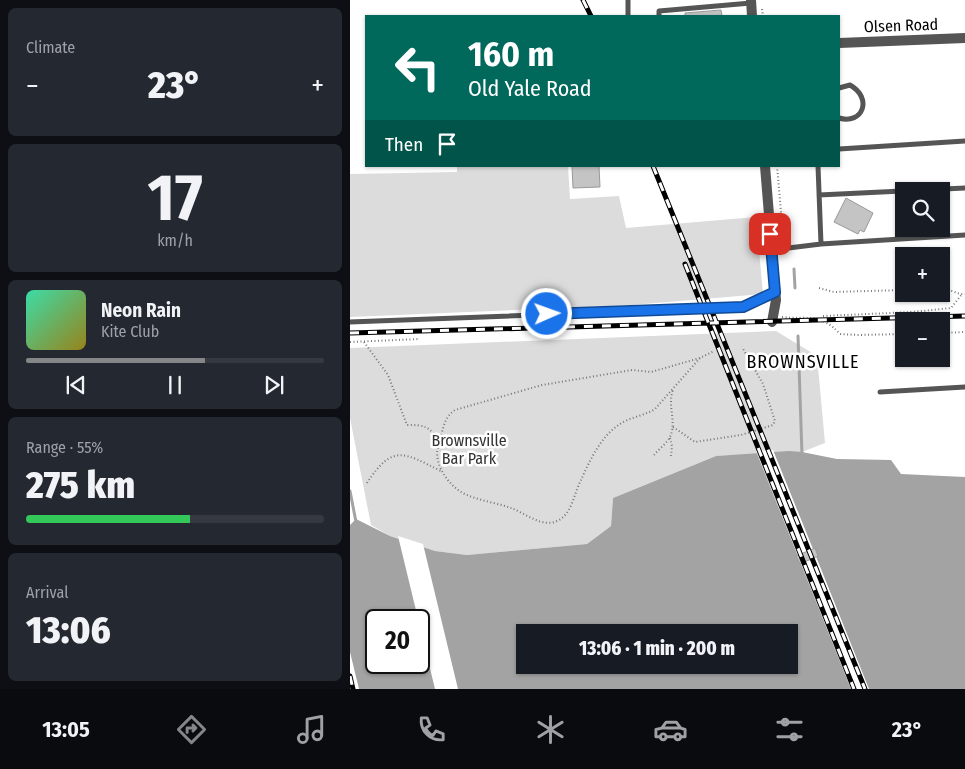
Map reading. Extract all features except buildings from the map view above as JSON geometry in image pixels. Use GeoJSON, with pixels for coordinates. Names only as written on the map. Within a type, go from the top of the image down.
{"type":"FeatureCollection","features":[{"type":"Feature","properties":{"kind":"street"},"geometry":{"type":"LineString","coordinates":[[751,1],[752,15]]}},
{"type":"Feature","properties":{"kind":"street","name":"Olsen Road"},"geometry":{"type":"LineString","coordinates":[[840,43],[965,38]]}},
{"type":"Feature","properties":{"kind":"street"},"geometry":{"type":"LineString","coordinates":[[765,167],[776,300],[772,319]]}},
{"type":"Feature","properties":{"kind":"lane"},"geometry":{"type":"LineString","coordinates":[[628,0],[628,15]]}},
{"type":"Feature","properties":{"kind":"lane"},"geometry":{"type":"LineString","coordinates":[[659,15],[659,11],[751,1]]}},
{"type":"Feature","properties":{"kind":"lane"},"geometry":{"type":"LineString","coordinates":[[840,88],[850,85],[855,88],[863,99],[864,105],[853,118],[840,118]]}},
{"type":"Feature","properties":{"kind":"lane"},"geometry":{"type":"LineString","coordinates":[[840,149],[965,141]]}},
{"type":"Feature","properties":{"kind":"lane"},"geometry":{"type":"LineString","coordinates":[[818,167],[821,244]]}},
{"type":"Feature","properties":{"kind":"lane"},"geometry":{"type":"LineString","coordinates":[[819,195],[965,188]]}},
{"type":"Feature","properties":{"kind":"lane"},"geometry":{"type":"LineString","coordinates":[[772,250],[821,244],[965,235]]}},
{"type":"Feature","properties":{"kind":"lane"},"geometry":{"type":"LineString","coordinates":[[350,322],[743,307],[775,292]]}},
{"type":"Feature","properties":{"kind":"lane"},"geometry":{"type":"LineString","coordinates":[[880,392],[965,387]]}},
{"type":"Feature","properties":{"kind":"path"},"geometry":{"type":"LineString","coordinates":[[818,288],[834,292],[895,290]]}},
{"type":"Feature","properties":{"kind":"path"},"geometry":{"type":"LineString","coordinates":[[823,316],[912,312],[951,308],[963,294],[950,289]]}},
{"type":"Feature","properties":{"kind":"path"},"geometry":{"type":"LineString","coordinates":[[772,319],[813,317],[833,326],[840,334],[895,334]]}},
{"type":"Feature","properties":{"kind":"path"},"geometry":{"type":"LineString","coordinates":[[950,332],[965,332]]}},
{"type":"Feature","properties":{"kind":"path"},"geometry":{"type":"LineString","coordinates":[[350,342],[420,340]]}},
{"type":"Feature","properties":{"kind":"path"},"geometry":{"type":"LineString","coordinates":[[364,342],[388,375],[407,425],[420,425],[429,428],[440,441]]}},
{"type":"Feature","properties":{"kind":"path"},"geometry":{"type":"LineString","coordinates":[[673,427],[694,442],[741,435],[773,425],[775,421],[763,384],[742,347]]}},
{"type":"Feature","properties":{"kind":"path"},"geometry":{"type":"LineString","coordinates":[[700,358],[655,409],[645,415],[620,424],[607,436],[592,456],[568,512],[558,521],[545,524],[512,509],[466,495],[450,483],[438,461],[437,452],[447,416],[455,410],[470,404],[542,385],[632,370],[651,372],[700,358],[714,351]]}},
{"type":"Feature","properties":{"kind":"path"},"geometry":{"type":"LineString","coordinates":[[654,455],[670,438],[673,427],[670,398],[674,387]]}},
{"type":"Feature","properties":{"kind":"path"},"geometry":{"type":"LineString","coordinates":[[670,438],[672,446],[671,456]]}},
{"type":"Feature","properties":{"kind":"path"},"geometry":{"type":"LineString","coordinates":[[366,483],[377,467],[390,457],[407,455],[442,470]]}},
{"type":"Feature","properties":{"kind":"green space"},"geometry":{"type":"Polygon","coordinates":[[[457,167],[568,167],[570,199],[619,196],[626,228],[756,217],[763,294],[632,305],[350,317],[350,174],[457,172],[457,167]]]}},
{"type":"Feature","properties":{"kind":"green space","name":"Brownsville Bar Park"},"geometry":{"type":"Polygon","coordinates":[[[776,331],[817,356],[825,443],[802,452],[716,456],[613,498],[611,526],[587,544],[467,555],[435,551],[390,536],[371,525],[350,418],[350,348],[776,331]]]}},
{"type":"Feature","properties":{"kind":"shaded area"},"geometry":{"type":"Polygon","coordinates":[[[789,451],[837,459],[891,460],[901,474],[965,477],[965,689],[350,689],[350,525],[356,519],[390,536],[435,551],[467,555],[587,544],[611,526],[613,498],[716,456],[789,451]]]}},
{"type":"Feature","properties":{"kind":"pier"},"geometry":{"type":"Polygon","coordinates":[[[773,450],[869,689],[851,689],[756,451],[773,450]]]}},
{"type":"Feature","properties":{"kind":"pier"},"geometry":{"type":"Polygon","coordinates":[[[398,536],[423,544],[458,689],[435,689],[430,668],[430,609],[416,609],[398,536]]]}},
{"type":"Feature","properties":{"kind":"pier"},"geometry":{"type":"Polygon","coordinates":[[[350,652],[359,689],[350,689],[350,652]]]}},
{"type":"Feature","properties":{"kind":"waterway"},"geometry":{"type":"LineString","coordinates":[[794,269],[795,288]]}},
{"type":"Feature","properties":{"kind":"waterway"},"geometry":{"type":"LineString","coordinates":[[798,336],[802,455]]}},
{"type":"Feature","properties":{"kind":"waterway"},"geometry":{"type":"LineString","coordinates":[[350,491],[356,522]]}},
{"type":"Feature","properties":{"kind":"railway"},"geometry":{"type":"LineString","coordinates":[[583,0],[590,15]]}},
{"type":"Feature","properties":{"kind":"railway"},"geometry":{"type":"LineString","coordinates":[[653,167],[865,689]]}},
{"type":"Feature","properties":{"kind":"railway"},"geometry":{"type":"LineString","coordinates":[[685,264],[854,689]]}},
{"type":"Feature","properties":{"kind":"railway"},"geometry":{"type":"LineString","coordinates":[[350,333],[965,316]]}},
{"type":"Feature","properties":{"kind":"railway"},"geometry":{"type":"LineString","coordinates":[[350,676],[353,689]]}},
{"type":"Feature","properties":{"kind":"district","name":"BROWNSVILLE"},"geometry":{"type":"Point","coordinates":[803,362]}},
{"type":"Feature","properties":{"kind":"route"},"geometry":{"type":"LineString","coordinates":[[547,314],[743,307],[775,292],[770,234]]}}]}
